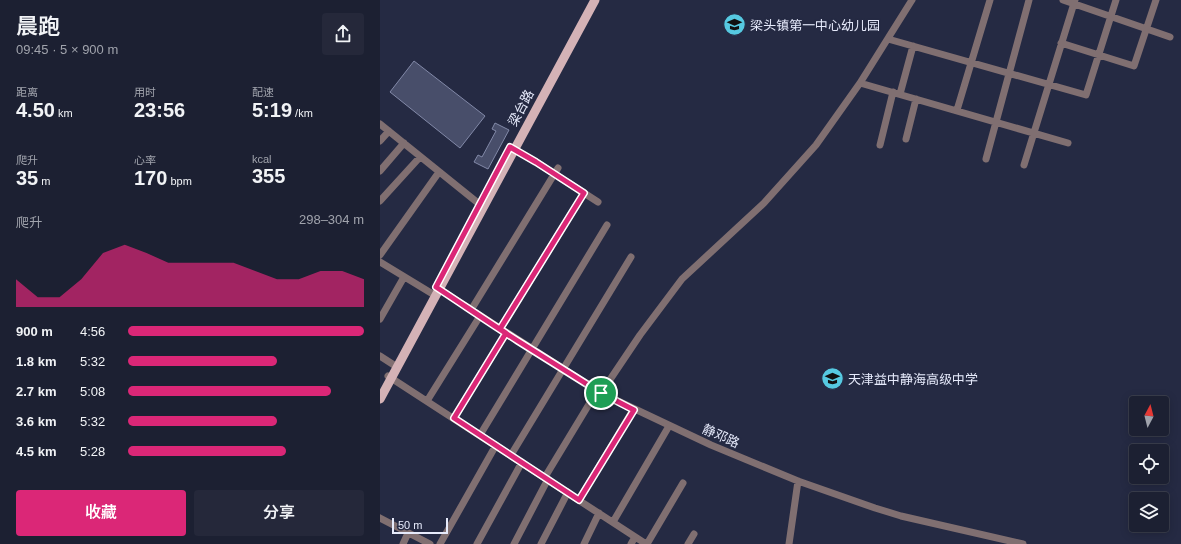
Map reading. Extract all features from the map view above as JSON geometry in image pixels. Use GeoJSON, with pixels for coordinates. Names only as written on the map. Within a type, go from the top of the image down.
{"type":"FeatureCollection","features":[{"type":"Feature","properties":{"kind":"main road","name":"梁台路"},"geometry":{"type":"LineString","coordinates":[[380,399],[390,377],[590,0]]}},
{"type":"Feature","properties":{"kind":"main road","name":"梁台路"},"geometry":{"type":"LineString","coordinates":[[512,148],[595,0]]}},
{"type":"Feature","properties":{"kind":"main road","name":"梁台路"},"geometry":{"type":"LineString","coordinates":[[380,390],[390,377]]}},
{"type":"Feature","properties":{"kind":"street"},"geometry":{"type":"LineString","coordinates":[[514,544],[547,478],[599,392],[640,335],[682,279],[764,203],[816,146],[860,83],[912,0]]}},
{"type":"Feature","properties":{"kind":"street"},"geometry":{"type":"LineString","coordinates":[[957,110],[990,0]]}},
{"type":"Feature","properties":{"kind":"street"},"geometry":{"type":"LineString","coordinates":[[986,159],[995,121],[1029,0]]}},
{"type":"Feature","properties":{"kind":"street"},"geometry":{"type":"LineString","coordinates":[[1063,0],[1074,2],[1111,17],[1170,37]]}},
{"type":"Feature","properties":{"kind":"street"},"geometry":{"type":"LineString","coordinates":[[888,39],[1048,83],[1086,95],[1116,0]]}},
{"type":"Feature","properties":{"kind":"street"},"geometry":{"type":"LineString","coordinates":[[1061,43],[1134,66],[1156,0]]}},
{"type":"Feature","properties":{"kind":"street"},"geometry":{"type":"LineString","coordinates":[[1024,165],[1074,2]]}},
{"type":"Feature","properties":{"kind":"street"},"geometry":{"type":"LineString","coordinates":[[880,145],[913,46]]}},
{"type":"Feature","properties":{"kind":"street"},"geometry":{"type":"LineString","coordinates":[[860,83],[1068,143]]}},
{"type":"Feature","properties":{"kind":"street"},"geometry":{"type":"LineString","coordinates":[[906,138],[916,99]]}},
{"type":"Feature","properties":{"kind":"street"},"geometry":{"type":"LineString","coordinates":[[380,124],[481,206]]}},
{"type":"Feature","properties":{"kind":"street"},"geometry":{"type":"LineString","coordinates":[[380,142],[389,131]]}},
{"type":"Feature","properties":{"kind":"street"},"geometry":{"type":"LineString","coordinates":[[380,171],[404,143]]}},
{"type":"Feature","properties":{"kind":"street"},"geometry":{"type":"LineString","coordinates":[[512,148],[556,170],[584,193],[598,202]]}},
{"type":"Feature","properties":{"kind":"street"},"geometry":{"type":"LineString","coordinates":[[380,201],[420,157]]}},
{"type":"Feature","properties":{"kind":"street"},"geometry":{"type":"LineString","coordinates":[[471,310],[556,170]]}},
{"type":"Feature","properties":{"kind":"street"},"geometry":{"type":"LineString","coordinates":[[380,255],[439,172]]}},
{"type":"Feature","properties":{"kind":"street"},"geometry":{"type":"LineString","coordinates":[[454,418],[584,193]]}},
{"type":"Feature","properties":{"kind":"street"},"geometry":{"type":"LineString","coordinates":[[480,435],[608,225]]}},
{"type":"Feature","properties":{"kind":"street"},"geometry":{"type":"LineString","coordinates":[[511,455],[631,257]]}},
{"type":"Feature","properties":{"kind":"street","name":"静邓路"},"geometry":{"type":"LineString","coordinates":[[380,262],[404,277],[471,310],[599,392],[669,426],[798,481],[853,502],[901,516],[1023,544]]}},
{"type":"Feature","properties":{"kind":"street"},"geometry":{"type":"LineString","coordinates":[[380,319],[404,277]]}},
{"type":"Feature","properties":{"kind":"street"},"geometry":{"type":"LineString","coordinates":[[427,401],[480,316]]}},
{"type":"Feature","properties":{"kind":"street"},"geometry":{"type":"LineString","coordinates":[[380,356],[396,366]]}},
{"type":"Feature","properties":{"kind":"street"},"geometry":{"type":"LineString","coordinates":[[390,377],[646,544],[683,483]]}},
{"type":"Feature","properties":{"kind":"street"},"geometry":{"type":"LineString","coordinates":[[579,500],[634,410]]}},
{"type":"Feature","properties":{"kind":"street"},"geometry":{"type":"LineString","coordinates":[[613,522],[669,426]]}},
{"type":"Feature","properties":{"kind":"street"},"geometry":{"type":"LineString","coordinates":[[440,544],[496,445]]}},
{"type":"Feature","properties":{"kind":"street"},"geometry":{"type":"LineString","coordinates":[[477,544],[522,462]]}},
{"type":"Feature","properties":{"kind":"street"},"geometry":{"type":"LineString","coordinates":[[789,544],[798,481]]}},
{"type":"Feature","properties":{"kind":"street"},"geometry":{"type":"LineString","coordinates":[[541,544],[568,492]]}},
{"type":"Feature","properties":{"kind":"street"},"geometry":{"type":"LineString","coordinates":[[584,544],[599,513]]}},
{"type":"Feature","properties":{"kind":"street"},"geometry":{"type":"LineString","coordinates":[[380,518],[430,544]]}},
{"type":"Feature","properties":{"kind":"street"},"geometry":{"type":"LineString","coordinates":[[403,544],[408,533]]}},
{"type":"Feature","properties":{"kind":"street"},"geometry":{"type":"LineString","coordinates":[[688,544],[694,534]]}},
{"type":"Feature","properties":{"kind":"street"},"geometry":{"type":"LineString","coordinates":[[631,544],[635,537]]}},
{"type":"Feature","properties":{"kind":"building"},"geometry":{"type":"Polygon","coordinates":[[[414,61],[485,116],[460,148],[390,92],[414,61]]]}},
{"type":"Feature","properties":{"kind":"building"},"geometry":{"type":"Polygon","coordinates":[[[495,123],[509,130],[488,169],[474,162],[478,155],[482,157],[496,131],[492,129],[495,123]]]}},
{"type":"Feature","properties":{"kind":"place","name":"梁头镇第一中心幼儿园"},"geometry":{"type":"Point","coordinates":[734,25]}},
{"type":"Feature","properties":{"kind":"place","name":"天津益中静海高级中学"},"geometry":{"type":"Point","coordinates":[832,379]}},
{"type":"Feature","properties":{"kind":"route"},"geometry":{"type":"LineString","coordinates":[[601,393],[518,341],[506,333],[500,329],[436,287],[510,147],[584,193],[500,329],[506,333],[454,418],[579,500],[634,410],[601,393]]}}]}
